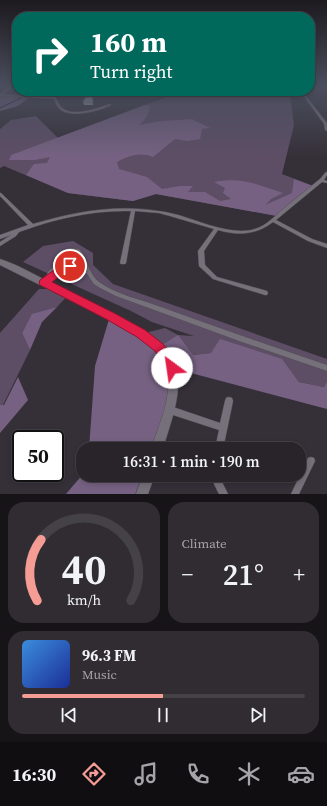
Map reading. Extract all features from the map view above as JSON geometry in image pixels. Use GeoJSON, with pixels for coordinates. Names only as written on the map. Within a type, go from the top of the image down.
{"type":"FeatureCollection","features":[{"type":"Feature","properties":{"kind":"main road"},"geometry":{"type":"LineString","coordinates":[[0,262],[46,280],[141,334],[159,347],[172,368],[174,386],[170,410],[159,442]]}},
{"type":"Feature","properties":{"kind":"main road"},"geometry":{"type":"LineString","coordinates":[[142,494],[146,482]]}},
{"type":"Feature","properties":{"kind":"street"},"geometry":{"type":"LineString","coordinates":[[65,110],[69,112],[81,113],[92,110]]}},
{"type":"Feature","properties":{"kind":"street"},"geometry":{"type":"LineString","coordinates":[[316,110],[327,124],[327,130]]}},
{"type":"Feature","properties":{"kind":"street"},"geometry":{"type":"LineString","coordinates":[[1,241],[14,235],[17,231],[31,225],[60,217],[93,212],[133,210],[159,212],[236,233],[251,232],[258,230],[272,220],[321,180],[327,173]]}},
{"type":"Feature","properties":{"kind":"street"},"geometry":{"type":"LineString","coordinates":[[321,180],[327,182]]}},
{"type":"Feature","properties":{"kind":"street"},"geometry":{"type":"LineString","coordinates":[[0,194],[31,225]]}},
{"type":"Feature","properties":{"kind":"street"},"geometry":{"type":"LineString","coordinates":[[123,263],[133,210]]}},
{"type":"Feature","properties":{"kind":"street"},"geometry":{"type":"LineString","coordinates":[[272,220],[310,240],[327,246]]}},
{"type":"Feature","properties":{"kind":"street"},"geometry":{"type":"LineString","coordinates":[[218,228],[200,251],[202,266],[215,278],[265,293]]}},
{"type":"Feature","properties":{"kind":"street"},"geometry":{"type":"LineString","coordinates":[[46,280],[50,273],[60,263],[61,257],[65,252],[77,250],[81,254],[88,272],[96,283],[213,330],[327,368]]}},
{"type":"Feature","properties":{"kind":"street"},"geometry":{"type":"LineString","coordinates":[[60,263],[67,266],[79,267],[88,272]]}},
{"type":"Feature","properties":{"kind":"street"},"geometry":{"type":"LineString","coordinates":[[46,280],[67,266]]}},
{"type":"Feature","properties":{"kind":"street"},"geometry":{"type":"LineString","coordinates":[[220,442],[229,401]]}},
{"type":"Feature","properties":{"kind":"street"},"geometry":{"type":"LineString","coordinates":[[170,410],[223,428]]}},
{"type":"Feature","properties":{"kind":"street"},"geometry":{"type":"LineString","coordinates":[[295,494],[311,461]]}},
{"type":"Feature","properties":{"kind":"street"},"geometry":{"type":"LineString","coordinates":[[218,482],[224,494]]}},
{"type":"Feature","properties":{"kind":"shaded area"},"geometry":{"type":"Polygon","coordinates":[[[131,110],[149,110],[146,118],[139,125],[161,121],[192,119],[210,128],[202,129],[200,139],[187,141],[175,139],[153,157],[148,155],[131,156],[117,162],[119,169],[147,177],[162,189],[180,186],[193,186],[188,192],[205,192],[220,201],[231,199],[223,193],[225,188],[214,182],[233,180],[257,184],[283,193],[271,199],[265,205],[292,193],[294,179],[313,186],[277,216],[156,194],[133,201],[68,193],[26,175],[34,164],[47,163],[50,157],[35,160],[9,160],[11,155],[131,110]]]}},
{"type":"Feature","properties":{"kind":"shaded area"},"geometry":{"type":"Polygon","coordinates":[[[132,110],[292,110],[294,125],[282,174],[313,186],[277,216],[156,194],[133,201],[68,193],[4,166],[0,168],[0,129],[11,120],[36,116],[58,138],[132,110]]]}},
{"type":"Feature","properties":{"kind":"shaded area"},"geometry":{"type":"Polygon","coordinates":[[[73,241],[93,253],[93,265],[113,284],[327,359],[327,381],[324,387],[299,382],[286,365],[211,353],[193,355],[159,347],[141,334],[165,328],[178,335],[194,336],[152,322],[23,262],[43,246],[73,241]]]}},
{"type":"Feature","properties":{"kind":"shaded area"},"geometry":{"type":"Polygon","coordinates":[[[39,289],[56,289],[68,295],[57,307],[32,315],[22,333],[30,350],[3,405],[0,405],[0,333],[39,289]]]}},
{"type":"Feature","properties":{"kind":"shaded area"},"geometry":{"type":"Polygon","coordinates":[[[57,307],[42,322],[30,350],[22,333],[32,314],[57,307]]]}},
{"type":"Feature","properties":{"kind":"shaded area"},"geometry":{"type":"Polygon","coordinates":[[[110,316],[159,347],[178,335],[193,355],[211,353],[220,339],[282,359],[299,382],[324,387],[327,381],[327,409],[172,368],[174,386],[159,442],[90,442],[95,366],[110,316]]]}},
{"type":"Feature","properties":{"kind":"shaded area"},"geometry":{"type":"Polygon","coordinates":[[[18,377],[28,400],[0,433],[0,405],[4,405],[18,377]]]}},
{"type":"Feature","properties":{"kind":"shaded area"},"geometry":{"type":"Polygon","coordinates":[[[76,482],[146,482],[142,494],[66,494],[76,482]]]}},
{"type":"Feature","properties":{"kind":"route"},"geometry":{"type":"LineString","coordinates":[[70,266],[67,266],[44,283],[110,316],[141,334],[159,347],[172,368]]}}]}
